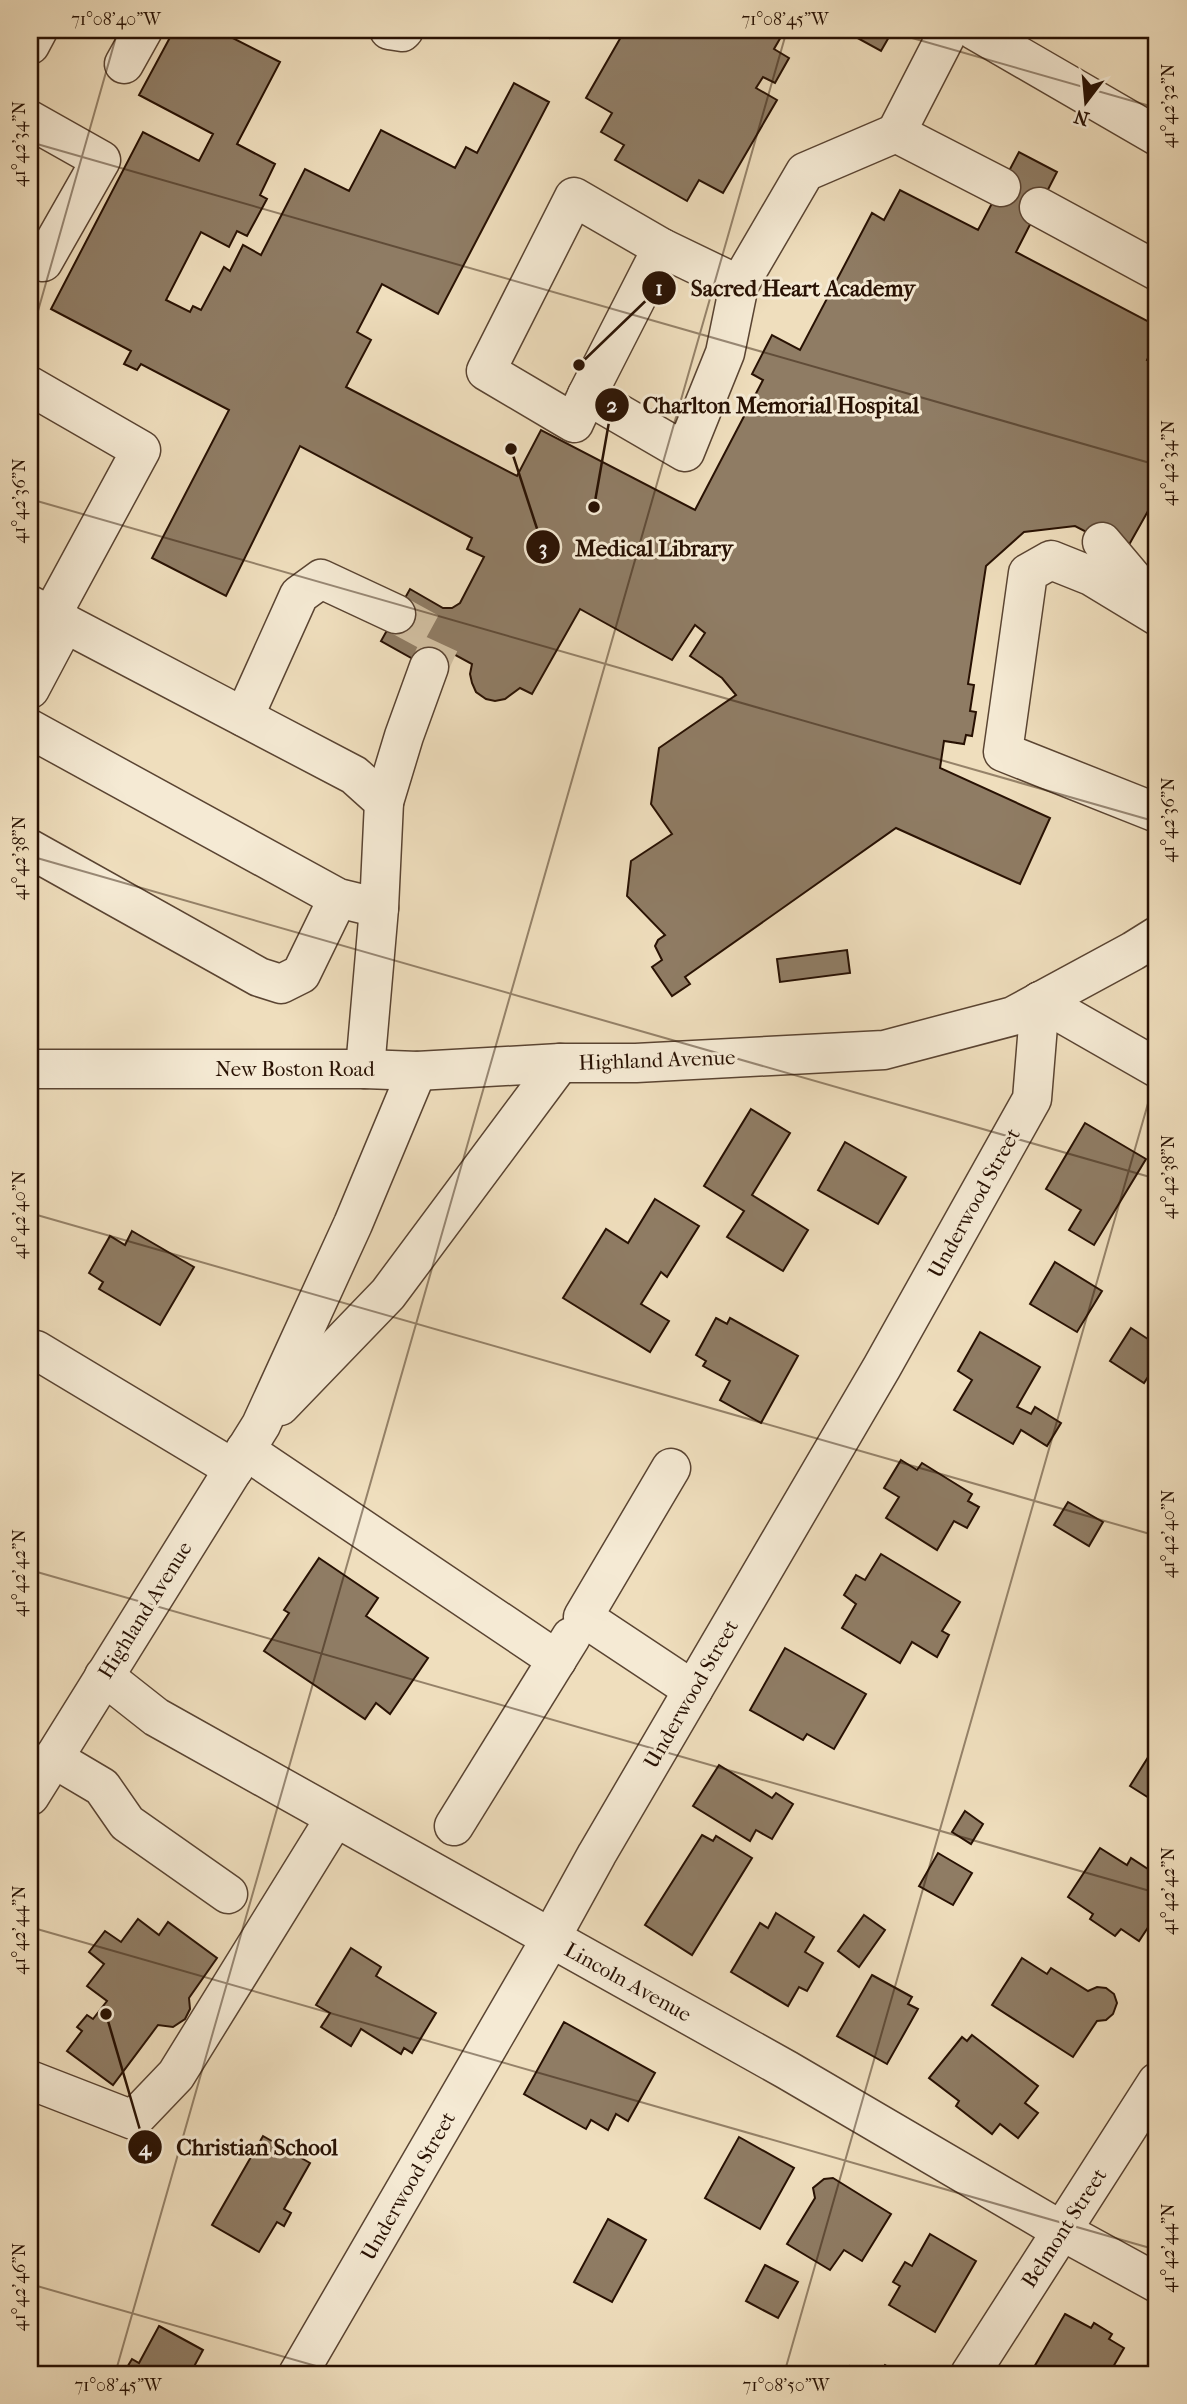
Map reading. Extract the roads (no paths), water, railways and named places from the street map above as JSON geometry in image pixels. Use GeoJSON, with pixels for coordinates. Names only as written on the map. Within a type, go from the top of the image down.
{"type":"FeatureCollection","features":[{"type":"Feature","properties":{"kind":"street"},"geometry":{"type":"LineString","coordinates":[[30,45],[38,30]]}},
{"type":"Feature","properties":{"kind":"street"},"geometry":{"type":"LineString","coordinates":[[124,64],[143,30]]}},
{"type":"Feature","properties":{"kind":"street"},"geometry":{"type":"LineString","coordinates":[[389,30],[404,30]]}},
{"type":"Feature","properties":{"kind":"street"},"geometry":{"type":"LineString","coordinates":[[587,395],[685,452],[725,353],[739,285],[805,172],[896,133],[949,30]]}},
{"type":"Feature","properties":{"kind":"street"},"geometry":{"type":"LineString","coordinates":[[974,30],[1157,136]]}},
{"type":"Feature","properties":{"kind":"street"},"geometry":{"type":"LineString","coordinates":[[30,120],[101,160],[43,262],[30,255]]}},
{"type":"Feature","properties":{"kind":"street"},"geometry":{"type":"LineString","coordinates":[[896,133],[1001,187]]}},
{"type":"Feature","properties":{"kind":"street"},"geometry":{"type":"LineString","coordinates":[[662,248],[574,423],[486,371],[574,197],[662,248],[739,285]]}},
{"type":"Feature","properties":{"kind":"street"},"geometry":{"type":"LineString","coordinates":[[1039,207],[1157,271]]}},
{"type":"Feature","properties":{"kind":"street"},"geometry":{"type":"LineString","coordinates":[[30,386],[141,450],[49,614],[30,689]]}},
{"type":"Feature","properties":{"kind":"street"},"geometry":{"type":"LineString","coordinates":[[1102,542],[1157,607]]}},
{"type":"Feature","properties":{"kind":"street"},"geometry":{"type":"LineString","coordinates":[[1157,616],[1091,576],[1051,560],[1028,573],[1003,752],[1157,813]]}},
{"type":"Feature","properties":{"kind":"street"},"geometry":{"type":"LineString","coordinates":[[244,716],[299,595],[321,579],[396,614]]}},
{"type":"Feature","properties":{"kind":"street"},"geometry":{"type":"LineString","coordinates":[[49,614],[355,775],[384,802]]}},
{"type":"Feature","properties":{"kind":"street"},"geometry":{"type":"LineString","coordinates":[[365,1069],[379,908],[384,802],[429,667]]}},
{"type":"Feature","properties":{"kind":"street"},"geometry":{"type":"LineString","coordinates":[[30,729],[338,898],[379,908]]}},
{"type":"Feature","properties":{"kind":"street"},"geometry":{"type":"LineString","coordinates":[[30,849],[259,976],[281,984],[301,974],[338,898]]}},
{"type":"Feature","properties":{"kind":"street","name":"Highland Avenue"},"geometry":{"type":"LineString","coordinates":[[247,1448],[388,1294],[560,1063],[636,1063],[884,1050],[1013,1016],[1157,936]]}},
{"type":"Feature","properties":{"kind":"street"},"geometry":{"type":"LineString","coordinates":[[1040,1001],[1157,1068]]}},
{"type":"Feature","properties":{"kind":"street","name":"Underwood Street"},"geometry":{"type":"LineString","coordinates":[[298,2374],[882,1367],[1032,1099],[1040,1001]]}},
{"type":"Feature","properties":{"kind":"street","name":"New Boston Road"},"geometry":{"type":"LineString","coordinates":[[30,1069],[417,1071],[560,1063]]}},
{"type":"Feature","properties":{"kind":"street","name":"Highland Avenue"},"geometry":{"type":"LineString","coordinates":[[30,1796],[247,1448],[353,1224],[417,1071]]}},
{"type":"Feature","properties":{"kind":"street"},"geometry":{"type":"LineString","coordinates":[[36,1350],[247,1448],[557,1660]]}},
{"type":"Feature","properties":{"kind":"street"},"geometry":{"type":"LineString","coordinates":[[454,1826],[671,1468]]}},
{"type":"Feature","properties":{"kind":"street"},"geometry":{"type":"LineString","coordinates":[[583,1617],[694,1690]]}},
{"type":"Feature","properties":{"kind":"street","name":"Lincoln Avenue"},"geometry":{"type":"LineString","coordinates":[[104,1676],[156,1717],[787,2070],[1062,2231],[1157,2283]]}},
{"type":"Feature","properties":{"kind":"street"},"geometry":{"type":"LineString","coordinates":[[53,1758],[102,1787],[127,1823],[228,1894]]}},
{"type":"Feature","properties":{"kind":"street"},"geometry":{"type":"LineString","coordinates":[[30,2080],[133,2120],[176,2076],[335,1818]]}},
{"type":"Feature","properties":{"kind":"street","name":"Belmont Street"},"geometry":{"type":"LineString","coordinates":[[970,2374],[1157,2082]]}},
{"type":"Feature","properties":{"kind":"tunnel"},"geometry":{"type":"LineString","coordinates":[[396,614],[442,639],[429,667]]}},
{"type":"Feature","properties":{"kind":"place","name":"Sacred Heart Academy"},"geometry":{"type":"Point","coordinates":[579,365]}},
{"type":"Feature","properties":{"kind":"place","name":"Medical Library"},"geometry":{"type":"Point","coordinates":[511,449]}},
{"type":"Feature","properties":{"kind":"place","name":"Charlton Memorial Hospital"},"geometry":{"type":"Point","coordinates":[594,507]}},
{"type":"Feature","properties":{"kind":"place","name":"Christian School"},"geometry":{"type":"Point","coordinates":[106,2014]}}]}
